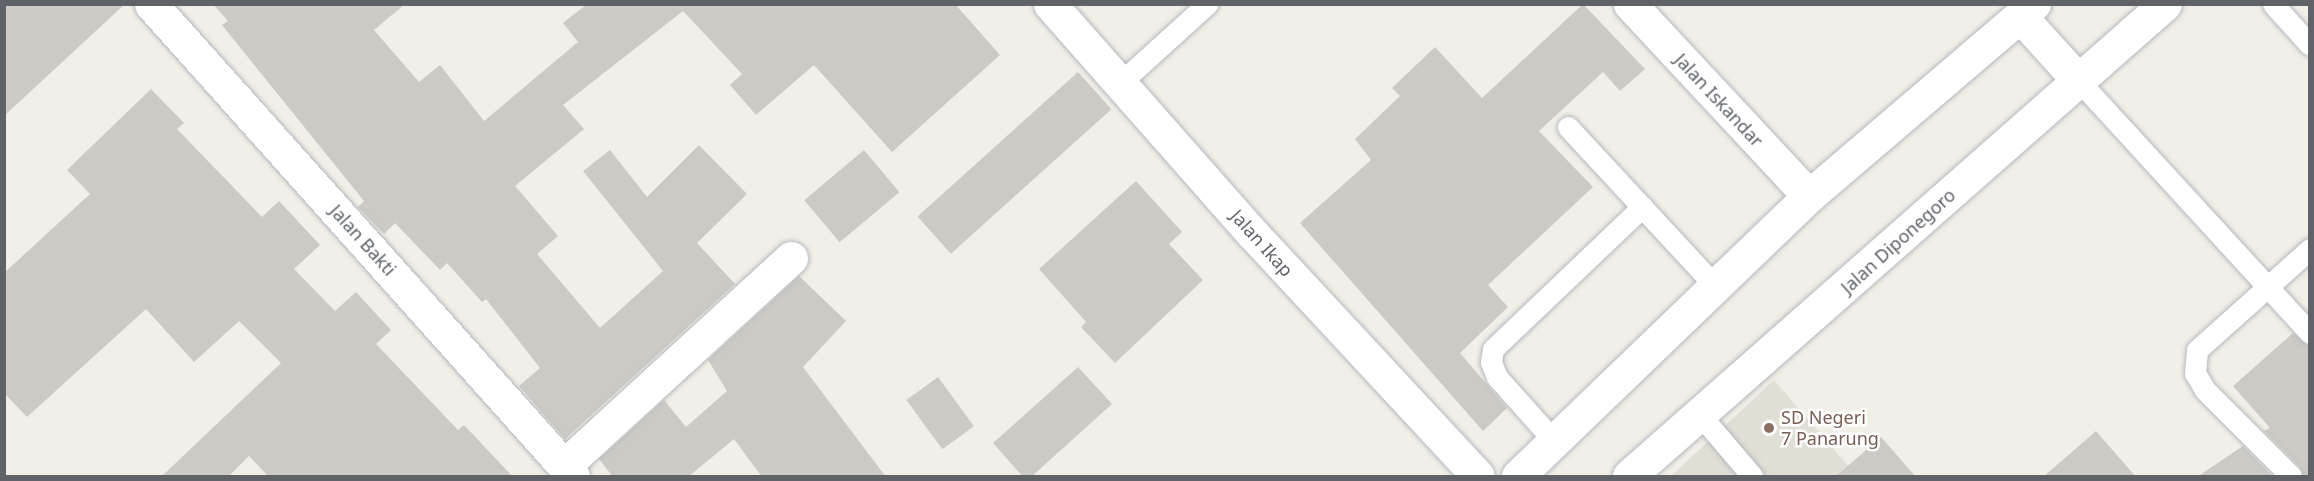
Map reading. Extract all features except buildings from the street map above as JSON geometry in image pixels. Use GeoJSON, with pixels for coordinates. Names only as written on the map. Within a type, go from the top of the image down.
{"type":"FeatureCollection","features":[{"type":"Feature","properties":{"kind":"street","name":"Jalan Bakti"},"geometry":{"type":"LineString","coordinates":[[151,4],[569,471]]}},
{"type":"Feature","properties":{"kind":"street","name":"Jalan Ikap"},"geometry":{"type":"LineString","coordinates":[[1050,4],[1253,234],[1478,477]]}},
{"type":"Feature","properties":{"kind":"street","name":"Jalan Iskandar"},"geometry":{"type":"LineString","coordinates":[[1630,4],[1809,196]]}},
{"type":"Feature","properties":{"kind":"street","name":"Jalan Diponegoro"},"geometry":{"type":"LineString","coordinates":[[1629,477],[1701,416],[2165,4]]}},
{"type":"Feature","properties":{"kind":"street"},"geometry":{"type":"LineString","coordinates":[[1518,477],[1809,196],[2027,10],[2079,81]]}},
{"type":"Feature","properties":{"kind":"street"},"geometry":{"type":"LineString","coordinates":[[569,471],[791,258]]}},
{"type":"Feature","properties":{"kind":"lane"},"geometry":{"type":"LineString","coordinates":[[1120,83],[1207,4]]}},
{"type":"Feature","properties":{"kind":"lane"},"geometry":{"type":"LineString","coordinates":[[2272,4],[2310,45]]}},
{"type":"Feature","properties":{"kind":"lane"},"geometry":{"type":"LineString","coordinates":[[2079,81],[2310,333]]}},
{"type":"Feature","properties":{"kind":"lane"},"geometry":{"type":"LineString","coordinates":[[1568,128],[1716,287]]}},
{"type":"Feature","properties":{"kind":"lane"},"geometry":{"type":"LineString","coordinates":[[1554,441],[1497,377],[1491,362],[1493,349],[1642,207]]}},
{"type":"Feature","properties":{"kind":"lane"},"geometry":{"type":"LineString","coordinates":[[2291,477],[2205,390],[2195,373],[2197,350],[2310,249]]}},
{"type":"Feature","properties":{"kind":"lane"},"geometry":{"type":"LineString","coordinates":[[1701,416],[1752,477]]}},
{"type":"Feature","properties":{"kind":"shaded area","name":"SD Negeri 7 Panarung"},"geometry":{"type":"Polygon","coordinates":[[[1774,380],[1857,476],[1671,476],[1774,380]]]}},
{"type":"Feature","properties":{"kind":"place","name":"SD Negeri 7 Panarung"},"geometry":{"type":"Point","coordinates":[1769,428]}}]}
